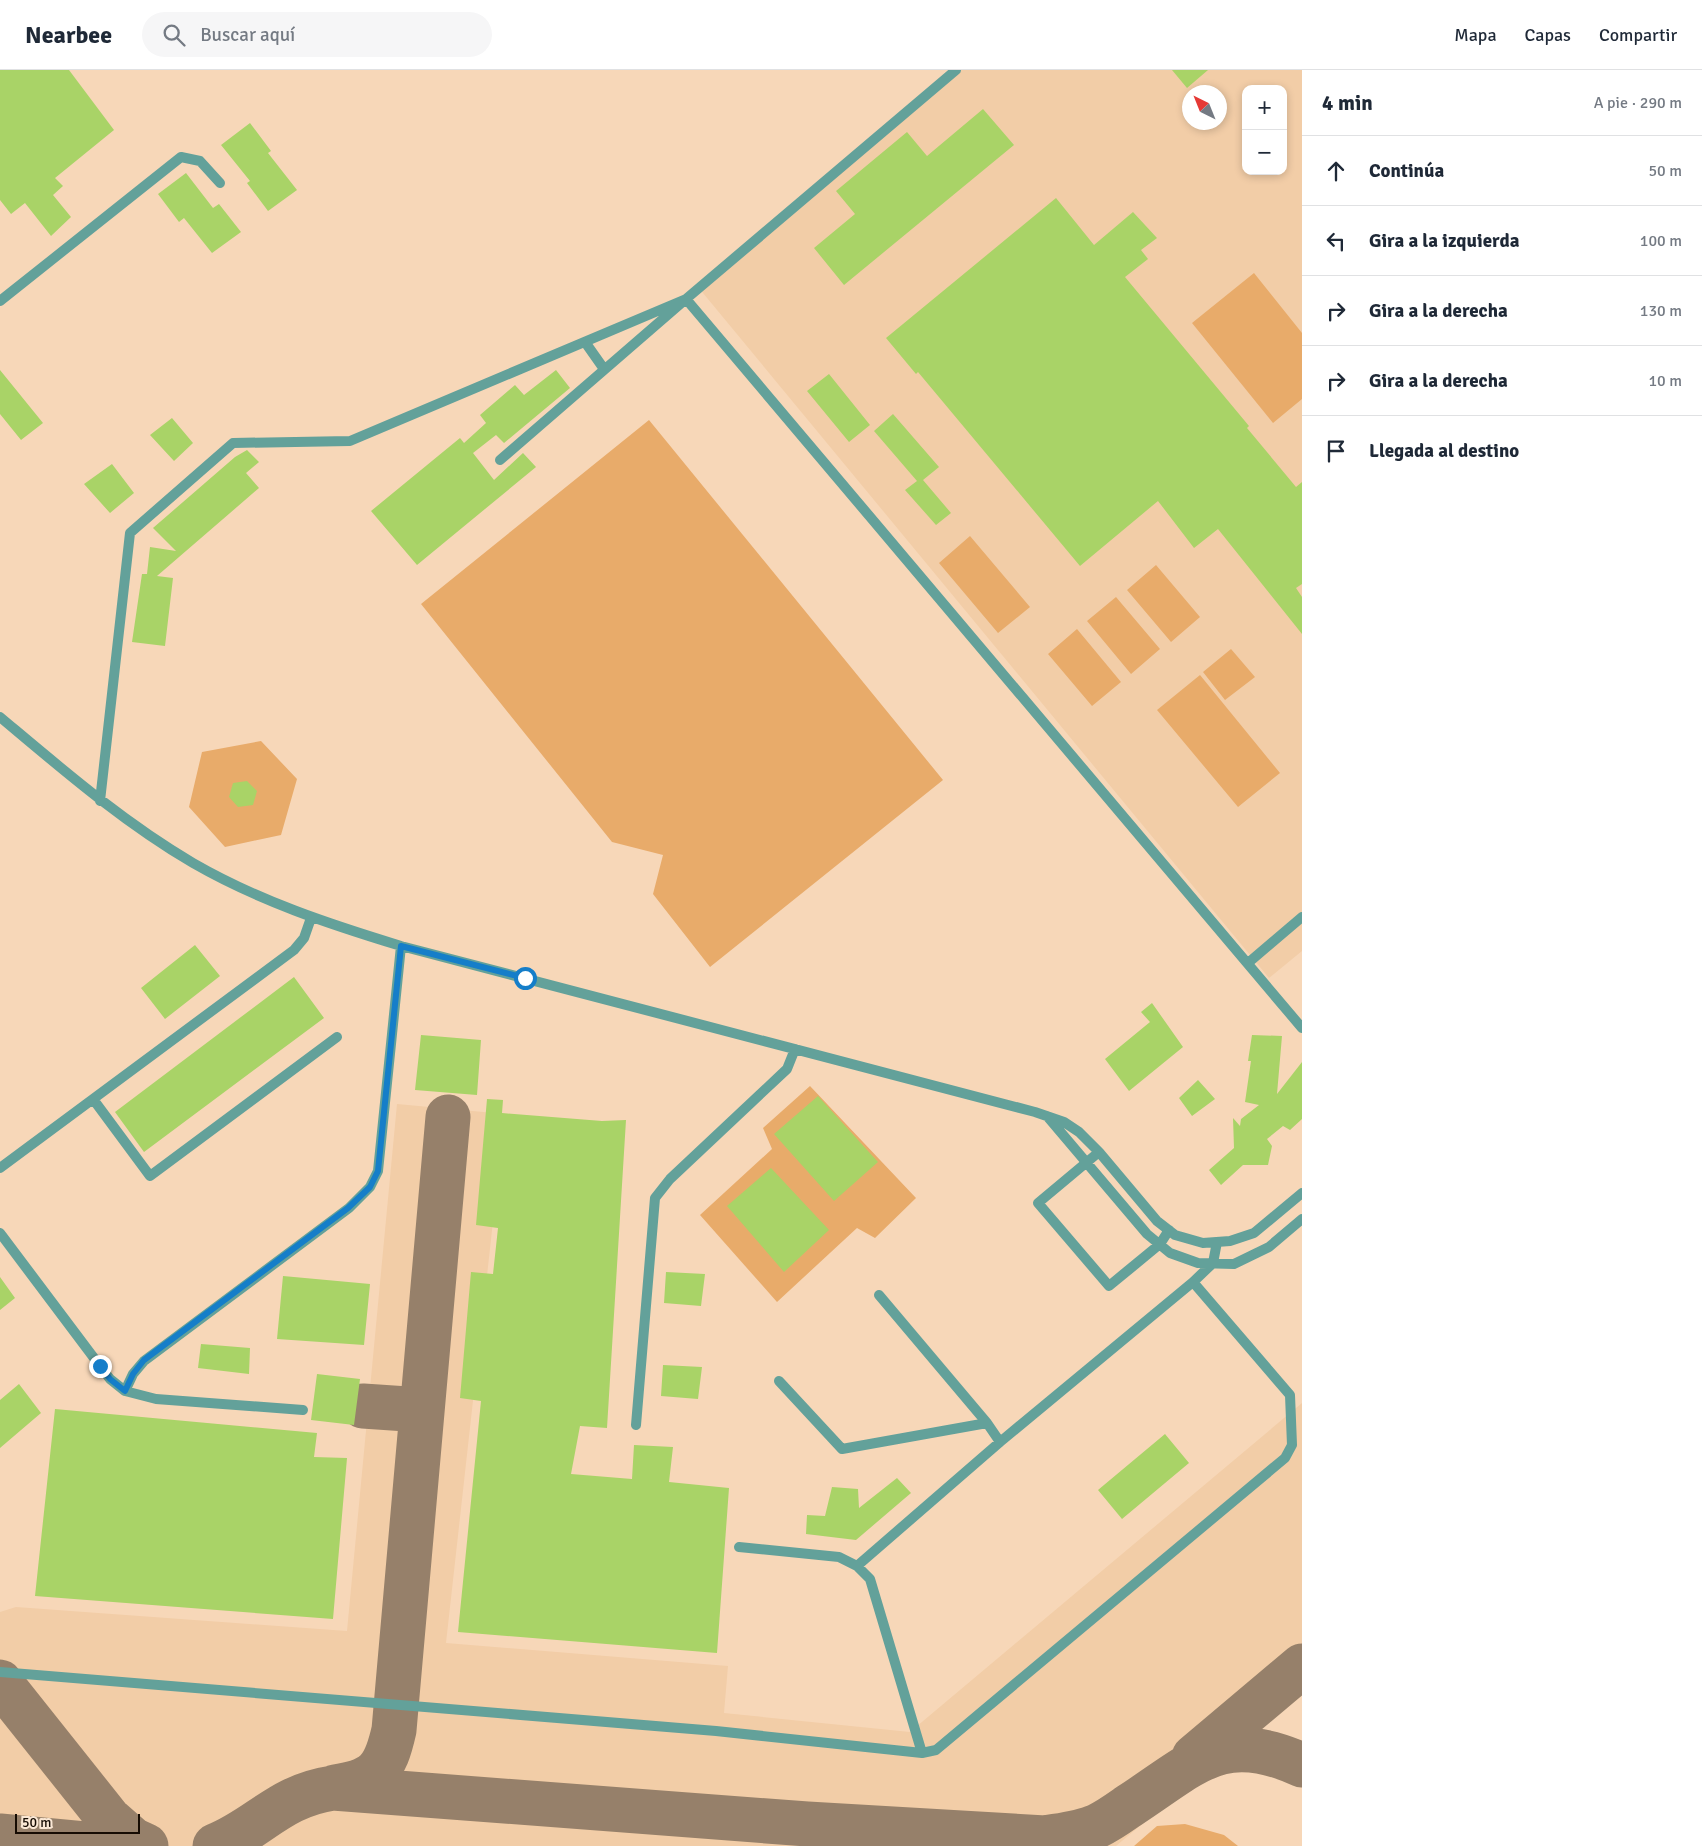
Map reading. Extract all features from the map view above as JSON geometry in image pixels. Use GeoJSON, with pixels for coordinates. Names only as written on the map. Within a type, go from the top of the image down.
{"type":"FeatureCollection","features":[{"type":"Feature","properties":{"kind":"lane"},"geometry":{"type":"LineString","coordinates":[[500,460],[604,369],[956,70]]}},
{"type":"Feature","properties":{"kind":"lane"},"geometry":{"type":"LineString","coordinates":[[0,301],[180,157],[200,161],[220,183]]}},
{"type":"Feature","properties":{"kind":"lane"},"geometry":{"type":"LineString","coordinates":[[100,800],[130,533],[233,443],[350,441],[686,299]]}},
{"type":"Feature","properties":{"kind":"lane"},"geometry":{"type":"LineString","coordinates":[[686,299],[1302,1028]]}},
{"type":"Feature","properties":{"kind":"lane"},"geometry":{"type":"LineString","coordinates":[[585,342],[604,369]]}},
{"type":"Feature","properties":{"kind":"lane"},"geometry":{"type":"LineString","coordinates":[[0,717],[100,800],[194,864],[311,918],[401,946],[795,1049],[1064,1122],[1079,1132],[1100,1152],[1157,1221],[1175,1235],[1203,1243],[1230,1241],[1254,1233],[1302,1193]]}},
{"type":"Feature","properties":{"kind":"lane"},"geometry":{"type":"LineString","coordinates":[[0,1168],[294,950],[304,938],[311,918]]}},
{"type":"Feature","properties":{"kind":"lane"},"geometry":{"type":"LineString","coordinates":[[1248,964],[1302,918]]}},
{"type":"Feature","properties":{"kind":"lane"},"geometry":{"type":"LineString","coordinates":[[125,1391],[133,1374],[144,1360],[348,1208],[370,1187],[378,1171],[401,946]]}},
{"type":"Feature","properties":{"kind":"lane"},"geometry":{"type":"LineString","coordinates":[[92,1099],[150,1176],[337,1037]]}},
{"type":"Feature","properties":{"kind":"lane"},"geometry":{"type":"LineString","coordinates":[[636,1425],[654,1198],[670,1179],[787,1068],[795,1049]]}},
{"type":"Feature","properties":{"kind":"lane"},"geometry":{"type":"LineString","coordinates":[[1046,1116],[1147,1234],[1170,1253],[1198,1263],[1234,1264],[1269,1247],[1302,1219]]}},
{"type":"Feature","properties":{"kind":"lane"},"geometry":{"type":"LineString","coordinates":[[1100,1152],[1038,1203],[1109,1286],[1160,1244],[1169,1230]]}},
{"type":"Feature","properties":{"kind":"lane"},"geometry":{"type":"LineString","coordinates":[[0,1233],[110,1379],[125,1391],[156,1399],[303,1410]]}},
{"type":"Feature","properties":{"kind":"lane"},"geometry":{"type":"LineString","coordinates":[[857,1566],[1000,1442],[1193,1282],[1213,1264],[1218,1242]]}},
{"type":"Feature","properties":{"kind":"lane"},"geometry":{"type":"LineString","coordinates":[[0,1672],[716,1731],[922,1753],[936,1750],[1285,1458],[1292,1445],[1290,1395],[1193,1282]]}},
{"type":"Feature","properties":{"kind":"lane"},"geometry":{"type":"LineString","coordinates":[[879,1295],[987,1423],[1000,1442]]}},
{"type":"Feature","properties":{"kind":"lane"},"geometry":{"type":"LineString","coordinates":[[779,1381],[842,1449],[987,1423]]}},
{"type":"Feature","properties":{"kind":"lane"},"geometry":{"type":"LineString","coordinates":[[739,1547],[839,1557],[857,1566],[870,1579],[922,1753]]}},
{"type":"Feature","properties":{"kind":"shaded area"},"geometry":{"type":"Polygon","coordinates":[[[959,70],[1302,70],[1302,951],[1269,978],[698,287],[959,70]]]}},
{"type":"Feature","properties":{"kind":"shaded area"},"geometry":{"type":"Polygon","coordinates":[[[1254,273],[1302,333],[1302,399],[1273,423],[1192,323],[1254,273]]]}},
{"type":"Feature","properties":{"kind":"shaded area"},"geometry":{"type":"Polygon","coordinates":[[[649,420],[943,780],[710,967],[653,894],[663,855],[612,842],[421,604],[649,420]]]}},
{"type":"Feature","properties":{"kind":"shaded area"},"geometry":{"type":"Polygon","coordinates":[[[970,536],[1030,607],[998,633],[939,563],[970,536]]]}},
{"type":"Feature","properties":{"kind":"shaded area"},"geometry":{"type":"Polygon","coordinates":[[[1156,565],[1200,617],[1171,642],[1127,590],[1156,565]]]}},
{"type":"Feature","properties":{"kind":"shaded area"},"geometry":{"type":"Polygon","coordinates":[[[1116,597],[1160,649],[1131,674],[1087,621],[1116,597]]]}},
{"type":"Feature","properties":{"kind":"shaded area"},"geometry":{"type":"Polygon","coordinates":[[[1077,629],[1121,682],[1092,706],[1048,654],[1077,629]]]}},
{"type":"Feature","properties":{"kind":"shaded area"},"geometry":{"type":"Polygon","coordinates":[[[1231,649],[1255,677],[1225,700],[1203,672],[1231,649]]]}},
{"type":"Feature","properties":{"kind":"shaded area"},"geometry":{"type":"Polygon","coordinates":[[[1200,675],[1280,773],[1238,807],[1157,710],[1200,675]]]}},
{"type":"Feature","properties":{"kind":"shaded area"},"geometry":{"type":"Polygon","coordinates":[[[261,741],[297,779],[281,835],[225,847],[189,807],[202,752],[261,741]]]}},
{"type":"Feature","properties":{"kind":"shaded area"},"geometry":{"type":"Polygon","coordinates":[[[810,1086],[916,1198],[875,1238],[857,1228],[777,1302],[700,1215],[772,1149],[763,1128],[810,1086]]]}},
{"type":"Feature","properties":{"kind":"shaded area"},"geometry":{"type":"Polygon","coordinates":[[[397,1104],[505,1114],[446,1643],[728,1666],[724,1713],[910,1732],[1302,1403],[1302,1690],[1116,1846],[0,1846],[0,1612],[16,1607],[347,1631],[397,1104]]]}},
{"type":"Feature","properties":{"kind":"shaded area"},"geometry":{"type":"Polygon","coordinates":[[[1185,1824],[1224,1835],[1238,1846],[1134,1846],[1157,1826],[1185,1824]]]}},
{"type":"Feature","properties":{"kind":"building"},"geometry":{"type":"Polygon","coordinates":[[[0,70],[69,70],[114,130],[55,178],[63,186],[53,195],[71,217],[51,236],[25,203],[11,214],[0,200],[0,70]]]}},
{"type":"Feature","properties":{"kind":"building"},"geometry":{"type":"Polygon","coordinates":[[[1172,70],[1208,70],[1190,85],[1184,85],[1172,70]]]}},
{"type":"Feature","properties":{"kind":"building"},"geometry":{"type":"Polygon","coordinates":[[[983,109],[1014,145],[844,285],[814,248],[855,214],[836,191],[907,132],[927,156],[983,109]]]}},
{"type":"Feature","properties":{"kind":"building"},"geometry":{"type":"Polygon","coordinates":[[[250,123],[271,151],[268,153],[297,190],[268,211],[247,183],[250,181],[221,145],[250,123]]]}},
{"type":"Feature","properties":{"kind":"building"},"geometry":{"type":"Polygon","coordinates":[[[186,173],[213,208],[219,204],[241,232],[212,253],[184,218],[179,222],[158,194],[186,173]]]}},
{"type":"Feature","properties":{"kind":"building"},"geometry":{"type":"Polygon","coordinates":[[[1056,198],[1094,245],[1133,212],[1157,238],[1141,250],[1148,259],[1125,277],[1249,426],[1247,428],[1296,487],[1302,482],[1302,584],[1296,588],[1302,597],[1302,634],[1218,529],[1194,548],[1158,501],[1080,566],[918,372],[916,374],[886,338],[1056,198]]]}},
{"type":"Feature","properties":{"kind":"building"},"geometry":{"type":"Polygon","coordinates":[[[0,370],[43,423],[21,440],[0,414],[0,370]]]}},
{"type":"Feature","properties":{"kind":"building"},"geometry":{"type":"Polygon","coordinates":[[[556,370],[570,388],[504,443],[496,435],[473,453],[494,480],[523,453],[536,467],[417,565],[371,511],[460,438],[464,443],[486,423],[480,415],[515,385],[524,395],[556,370]]]}},
{"type":"Feature","properties":{"kind":"building"},"geometry":{"type":"Polygon","coordinates":[[[829,374],[870,425],[849,442],[807,391],[829,374]]]}},
{"type":"Feature","properties":{"kind":"building"},"geometry":{"type":"Polygon","coordinates":[[[893,414],[939,467],[923,480],[951,513],[936,525],[905,490],[917,481],[874,431],[893,414]]]}},
{"type":"Feature","properties":{"kind":"building"},"geometry":{"type":"Polygon","coordinates":[[[172,418],[193,443],[174,461],[150,435],[172,418]]]}},
{"type":"Feature","properties":{"kind":"building"},"geometry":{"type":"Polygon","coordinates":[[[247,450],[259,462],[246,473],[259,488],[157,576],[173,578],[165,646],[132,642],[142,574],[147,574],[150,547],[176,551],[153,528],[235,457],[247,450]]]}},
{"type":"Feature","properties":{"kind":"building"},"geometry":{"type":"Polygon","coordinates":[[[112,464],[134,493],[110,513],[84,484],[112,464]]]}},
{"type":"Feature","properties":{"kind":"building"},"geometry":{"type":"Polygon","coordinates":[[[247,781],[257,791],[253,805],[238,807],[229,797],[233,783],[247,781]]]}},
{"type":"Feature","properties":{"kind":"building"},"geometry":{"type":"Polygon","coordinates":[[[195,945],[220,976],[165,1019],[141,988],[195,945]]]}},
{"type":"Feature","properties":{"kind":"building"},"geometry":{"type":"Polygon","coordinates":[[[294,977],[324,1018],[144,1152],[115,1112],[294,977]]]}},
{"type":"Feature","properties":{"kind":"building"},"geometry":{"type":"Polygon","coordinates":[[[1152,1003],[1183,1047],[1129,1091],[1105,1059],[1150,1022],[1141,1012],[1152,1003]]]}},
{"type":"Feature","properties":{"kind":"building"},"geometry":{"type":"Polygon","coordinates":[[[421,1035],[481,1040],[477,1095],[415,1090],[421,1035]]]}},
{"type":"Feature","properties":{"kind":"building"},"geometry":{"type":"Polygon","coordinates":[[[1252,1035],[1282,1036],[1277,1094],[1302,1062],[1302,1119],[1290,1130],[1283,1126],[1267,1139],[1272,1146],[1268,1165],[1243,1165],[1221,1185],[1209,1170],[1234,1148],[1233,1118],[1240,1126],[1241,1119],[1259,1105],[1245,1102],[1251,1061],[1248,1061],[1252,1035]]]}},
{"type":"Feature","properties":{"kind":"building"},"geometry":{"type":"Polygon","coordinates":[[[1198,1080],[1215,1099],[1192,1116],[1179,1098],[1198,1080]]]}},
{"type":"Feature","properties":{"kind":"building"},"geometry":{"type":"Polygon","coordinates":[[[818,1096],[878,1162],[834,1201],[774,1134],[818,1096]]]}},
{"type":"Feature","properties":{"kind":"building"},"geometry":{"type":"Polygon","coordinates":[[[487,1099],[503,1100],[502,1113],[602,1121],[626,1120],[607,1428],[580,1426],[571,1474],[632,1479],[634,1445],[673,1447],[669,1482],[729,1488],[717,1653],[458,1632],[481,1401],[460,1398],[471,1272],[493,1274],[498,1228],[476,1225],[487,1099]]]}},
{"type":"Feature","properties":{"kind":"building"},"geometry":{"type":"Polygon","coordinates":[[[771,1168],[829,1230],[784,1272],[727,1206],[771,1168]]]}},
{"type":"Feature","properties":{"kind":"building"},"geometry":{"type":"Polygon","coordinates":[[[666,1272],[705,1274],[701,1306],[664,1303],[666,1272]]]}},
{"type":"Feature","properties":{"kind":"building"},"geometry":{"type":"Polygon","coordinates":[[[283,1276],[370,1284],[364,1345],[277,1339],[283,1276]]]}},
{"type":"Feature","properties":{"kind":"building"},"geometry":{"type":"Polygon","coordinates":[[[0,1277],[15,1298],[0,1310],[0,1277]]]}},
{"type":"Feature","properties":{"kind":"building"},"geometry":{"type":"Polygon","coordinates":[[[201,1344],[250,1348],[249,1374],[198,1368],[201,1344]]]}},
{"type":"Feature","properties":{"kind":"building"},"geometry":{"type":"Polygon","coordinates":[[[663,1365],[702,1367],[698,1399],[661,1396],[663,1365]]]}},
{"type":"Feature","properties":{"kind":"building"},"geometry":{"type":"Polygon","coordinates":[[[317,1374],[360,1379],[354,1425],[311,1420],[317,1374]]]}},
{"type":"Feature","properties":{"kind":"building"},"geometry":{"type":"Polygon","coordinates":[[[19,1384],[41,1413],[0,1448],[0,1400],[19,1384]]]}},
{"type":"Feature","properties":{"kind":"building"},"geometry":{"type":"Polygon","coordinates":[[[55,1409],[317,1433],[314,1457],[347,1458],[333,1619],[35,1596],[55,1409]]]}},
{"type":"Feature","properties":{"kind":"building"},"geometry":{"type":"Polygon","coordinates":[[[1165,1434],[1189,1463],[1122,1519],[1098,1490],[1165,1434]]]}},
{"type":"Feature","properties":{"kind":"building"},"geometry":{"type":"Polygon","coordinates":[[[897,1478],[911,1493],[856,1540],[806,1534],[807,1515],[825,1516],[832,1487],[858,1489],[859,1508],[897,1478]]]}},
{"type":"Feature","properties":{"kind":"taxiway"},"geometry":{"type":"LineString","coordinates":[[335,1787],[360,1781],[376,1771],[387,1755],[394,1730],[448,1117]]}},
{"type":"Feature","properties":{"kind":"taxiway"},"geometry":{"type":"LineString","coordinates":[[363,1406],[422,1410]]}},
{"type":"Feature","properties":{"kind":"taxiway"},"geometry":{"type":"LineString","coordinates":[[1194,1757],[1302,1666]]}},
{"type":"Feature","properties":{"kind":"taxiway"},"geometry":{"type":"LineString","coordinates":[[0,1682],[109,1819],[133,1840],[146,1846]]}},
{"type":"Feature","properties":{"kind":"taxiway"},"geometry":{"type":"LineString","coordinates":[[215,1846],[231,1839],[298,1798],[333,1788],[807,1824],[1045,1838],[1078,1832],[1101,1824],[1191,1765],[1210,1756],[1229,1751],[1250,1750],[1274,1754],[1302,1765]]}},
{"type":"Feature","properties":{"kind":"taxiway"},"geometry":{"type":"LineString","coordinates":[[0,1836],[106,1846]]}},
{"type":"Feature","properties":{"kind":"route"},"geometry":{"type":"LineString","coordinates":[[100,1366],[110,1379],[125,1391],[133,1374],[144,1360],[348,1208],[370,1187],[378,1171],[401,946],[525,978]]}}]}
